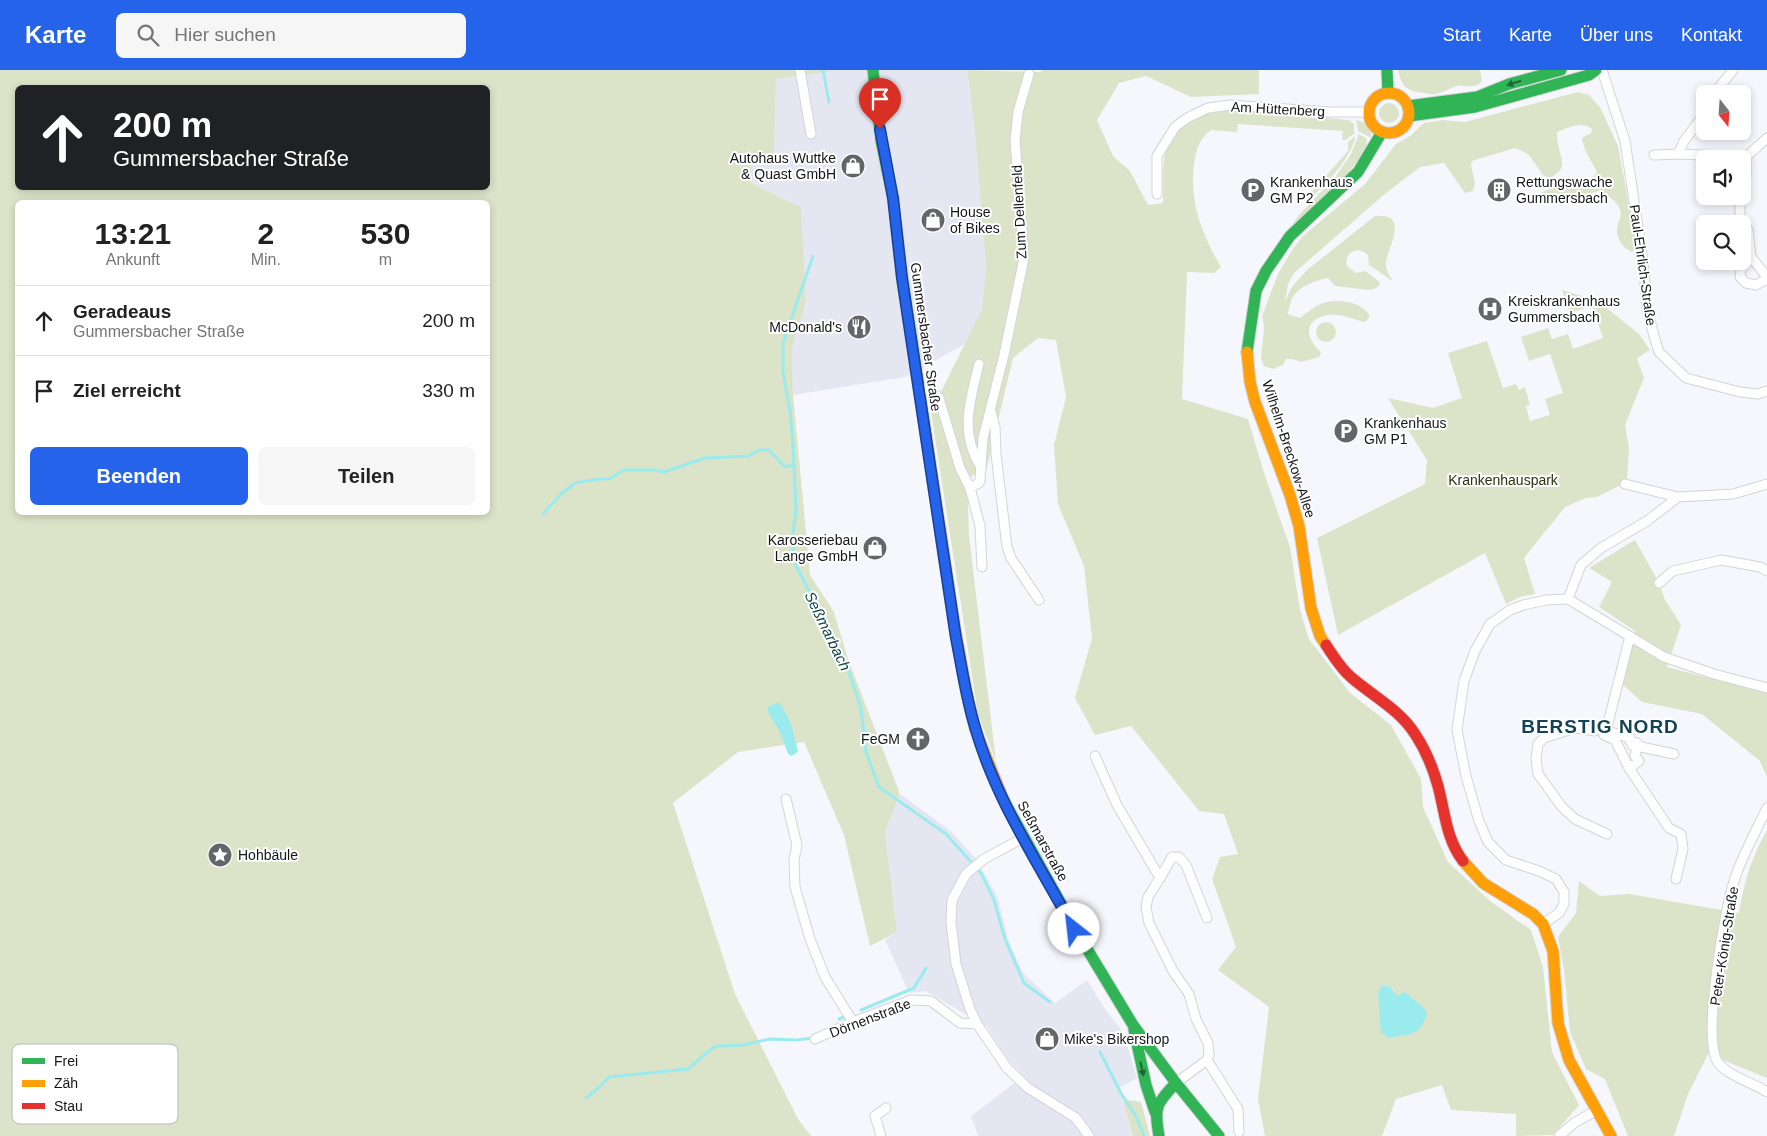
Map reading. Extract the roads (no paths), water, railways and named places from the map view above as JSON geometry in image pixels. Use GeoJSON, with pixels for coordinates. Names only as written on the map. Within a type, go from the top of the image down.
{"type":"FeatureCollection","features":[{"type":"Feature","properties":{"kind":"street"},"geometry":{"type":"LineString","coordinates":[[800,70],[812,134]]}},
{"type":"Feature","properties":{"kind":"street","name":"Gummersbacher Straße"},"geometry":{"type":"LineString","coordinates":[[873,70],[881,141],[893,198],[902,278],[956,638]]}},
{"type":"Feature","properties":{"kind":"street"},"geometry":{"type":"LineString","coordinates":[[1387,70],[1388,93]]}},
{"type":"Feature","properties":{"kind":"street"},"geometry":{"type":"LineString","coordinates":[[1409,111],[1476,97],[1509,84],[1561,70]]}},
{"type":"Feature","properties":{"kind":"street"},"geometry":{"type":"LineString","coordinates":[[1409,111],[1475,106],[1589,75],[1596,70]]}},
{"type":"Feature","properties":{"kind":"street","name":"Paul-Ehrlich-Straße"},"geometry":{"type":"LineString","coordinates":[[1602,70],[1625,142],[1648,308],[1659,352],[1686,378],[1740,392],[1762,392],[1767,399]]}},
{"type":"Feature","properties":{"kind":"street"},"geometry":{"type":"LineString","coordinates":[[1721,85],[1732,70]]}},
{"type":"Feature","properties":{"kind":"street","name":"Zum Dellenfeld"},"geometry":{"type":"LineString","coordinates":[[970,488],[979,484],[984,438],[1004,355],[1024,258],[1015,141],[1018,112],[1029,74]]}},
{"type":"Feature","properties":{"kind":"street"},"geometry":{"type":"LineString","coordinates":[[1388,93],[1401,96],[1409,111],[1406,124],[1393,133],[1382,132],[1372,124],[1369,112],[1375,98],[1381,94],[1388,93]]}},
{"type":"Feature","properties":{"kind":"street","name":"Am Hüttenberg"},"geometry":{"type":"LineString","coordinates":[[1157,194],[1157,156],[1175,127],[1187,118],[1208,108],[1230,105],[1330,112],[1369,112]]}},
{"type":"Feature","properties":{"kind":"street"},"geometry":{"type":"LineString","coordinates":[[1678,154],[1684,141],[1696,124]]}},
{"type":"Feature","properties":{"kind":"street","name":"Wilhelm-Breckow-Allee"},"geometry":{"type":"LineString","coordinates":[[1382,132],[1358,172],[1290,236],[1266,271],[1256,291],[1250,327],[1247,350],[1250,382],[1255,402],[1290,495],[1299,526],[1311,608],[1320,636],[1336,661],[1351,677],[1391,708],[1414,732],[1428,758],[1438,786],[1443,814],[1456,852],[1468,868],[1483,883],[1533,914],[1543,924],[1550,938],[1553,951],[1558,1023],[1569,1060],[1610,1136]]}},
{"type":"Feature","properties":{"kind":"street"},"geometry":{"type":"LineString","coordinates":[[1751,153],[1767,138]]}},
{"type":"Feature","properties":{"kind":"street"},"geometry":{"type":"LineString","coordinates":[[1654,155],[1696,155]]}},
{"type":"Feature","properties":{"kind":"street"},"geometry":{"type":"LineString","coordinates":[[1741,270],[1740,277],[1746,283],[1756,286],[1767,278],[1751,257]]}},
{"type":"Feature","properties":{"kind":"street"},"geometry":{"type":"LineString","coordinates":[[979,364],[970,401],[967,431],[974,457],[981,468]]}},
{"type":"Feature","properties":{"kind":"street"},"geometry":{"type":"LineString","coordinates":[[918,388],[935,394],[939,398],[960,468],[970,488],[980,526],[982,567]]}},
{"type":"Feature","properties":{"kind":"street","name":"Zum Dellenfeld"},"geometry":{"type":"LineString","coordinates":[[990,409],[995,427],[996,454],[1007,547],[1011,558],[1040,600]]}},
{"type":"Feature","properties":{"kind":"street"},"geometry":{"type":"LineString","coordinates":[[1625,484],[1678,497],[1733,494],[1767,484]]}},
{"type":"Feature","properties":{"kind":"street"},"geometry":{"type":"LineString","coordinates":[[1568,599],[1581,564],[1601,548],[1647,521],[1678,497]]}},
{"type":"Feature","properties":{"kind":"street"},"geometry":{"type":"LineString","coordinates":[[1659,583],[1673,571],[1721,560],[1760,567],[1767,571]]}},
{"type":"Feature","properties":{"kind":"street"},"geometry":{"type":"LineString","coordinates":[[1543,924],[1559,912],[1564,904],[1564,892],[1556,879],[1506,860],[1488,842],[1479,821],[1466,776],[1457,730],[1464,681],[1474,651],[1490,624],[1510,610],[1523,605],[1546,600],[1568,599],[1664,656],[1714,674],[1767,688]]}},
{"type":"Feature","properties":{"kind":"street"},"geometry":{"type":"LineString","coordinates":[[1606,733],[1630,636]]}},
{"type":"Feature","properties":{"kind":"street","name":"Seßmarstraße"},"geometry":{"type":"LineString","coordinates":[[956,638],[975,729],[996,784],[1024,838],[1074,929],[1133,1025],[1218,1136]]}},
{"type":"Feature","properties":{"kind":"street"},"geometry":{"type":"LineString","coordinates":[[1607,834],[1575,819],[1562,807],[1538,774],[1536,759],[1538,744],[1544,738],[1575,728],[1595,731],[1595,727],[1615,740],[1674,754]]}},
{"type":"Feature","properties":{"kind":"street"},"geometry":{"type":"LineString","coordinates":[[1606,733],[1630,738],[1630,741],[1638,743],[1635,756],[1639,762],[1629,768]]}},
{"type":"Feature","properties":{"kind":"street"},"geometry":{"type":"LineString","coordinates":[[1615,740],[1629,768],[1669,828],[1681,834],[1683,849],[1676,879]]}},
{"type":"Feature","properties":{"kind":"street"},"geometry":{"type":"LineString","coordinates":[[1095,756],[1117,805],[1160,878]]}},
{"type":"Feature","properties":{"kind":"street"},"geometry":{"type":"LineString","coordinates":[[786,800],[797,845],[794,860],[795,887],[810,938],[825,977],[853,1022]]}},
{"type":"Feature","properties":{"kind":"street","name":"Peter-König-Straße"},"geometry":{"type":"LineString","coordinates":[[1767,808],[1736,878],[1728,907],[1713,1001],[1713,1041],[1716,1060],[1723,1068],[1767,1092]]}},
{"type":"Feature","properties":{"kind":"street"},"geometry":{"type":"LineString","coordinates":[[1024,838],[984,859],[966,874],[952,900],[951,923],[956,964],[970,1009],[977,1024],[1007,1068],[1028,1088],[1076,1118],[1089,1136]]}},
{"type":"Feature","properties":{"kind":"street"},"geometry":{"type":"LineString","coordinates":[[1155,1112],[1158,1104],[1176,1083],[1206,1060],[1209,1055],[1208,1043],[1196,1019],[1189,994],[1173,971],[1149,923],[1146,907],[1148,897],[1172,857],[1179,857],[1186,865],[1207,918]]}},
{"type":"Feature","properties":{"kind":"street","name":"Dörnenstraße"},"geometry":{"type":"LineString","coordinates":[[815,1039],[911,1000],[930,1001],[960,1023],[977,1024]]}},
{"type":"Feature","properties":{"kind":"street"},"geometry":{"type":"LineString","coordinates":[[1133,1025],[1146,1085],[1155,1112],[1159,1136]]}},
{"type":"Feature","properties":{"kind":"street"},"geometry":{"type":"LineString","coordinates":[[1206,1060],[1238,1109],[1239,1132]]}},
{"type":"Feature","properties":{"kind":"street"},"geometry":{"type":"LineString","coordinates":[[881,1136],[875,1116],[886,1108]]}},
{"type":"Feature","properties":{"kind":"street"},"geometry":{"type":"LineString","coordinates":[[1559,1136],[1574,1123],[1597,1110]]}},
{"type":"Feature","properties":{"kind":"water"},"geometry":{"type":"Polygon","coordinates":[[[780,703],[791,724],[798,751],[791,756],[788,754],[780,732],[768,712],[768,707],[780,703]]]}},
{"type":"Feature","properties":{"kind":"water"},"geometry":{"type":"Polygon","coordinates":[[[1382,986],[1389,986],[1397,996],[1405,992],[1424,1008],[1427,1014],[1417,1031],[1408,1035],[1388,1038],[1381,1032],[1378,993],[1382,986]]]}},
{"type":"Feature","properties":{"kind":"waterway","name":"Seßmarbach"},"geometry":{"type":"LineString","coordinates":[[823,70],[829,102]]}},
{"type":"Feature","properties":{"kind":"waterway","name":"Seßmarbach"},"geometry":{"type":"LineString","coordinates":[[813,256],[783,343],[783,372],[790,411],[793,444],[796,510],[792,540],[795,564],[845,660],[861,708],[866,752],[879,787],[946,834],[981,873],[994,900],[1005,939],[1024,983],[1050,1002]]}},
{"type":"Feature","properties":{"kind":"waterway"},"geometry":{"type":"LineString","coordinates":[[543,514],[561,494],[575,483],[609,479],[624,470],[664,472],[705,458],[748,456],[759,450],[769,450],[785,467],[794,465]]}},
{"type":"Feature","properties":{"kind":"waterway"},"geometry":{"type":"LineString","coordinates":[[861,1010],[914,988],[926,968]]}},
{"type":"Feature","properties":{"kind":"waterway"},"geometry":{"type":"LineString","coordinates":[[839,1019],[844,1017]]}},
{"type":"Feature","properties":{"kind":"waterway"},"geometry":{"type":"LineString","coordinates":[[586,1098],[609,1077],[688,1069],[712,1048],[718,1046],[743,1045],[770,1039],[796,1040],[814,1038]]}},
{"type":"Feature","properties":{"kind":"waterway","name":"Seßmarbach"},"geometry":{"type":"LineString","coordinates":[[1100,1052],[1122,1095],[1136,1116],[1144,1136]]}},
{"type":"Feature","properties":{"kind":"place","name":"Autohaus Wuttke & Quast GmbH"},"geometry":{"type":"Point","coordinates":[853,166]}},
{"type":"Feature","properties":{"kind":"place","name":"Krankenhaus GM P2"},"geometry":{"type":"Point","coordinates":[1253,190]}},
{"type":"Feature","properties":{"kind":"place","name":"Rettungswache Gummersbach"},"geometry":{"type":"Point","coordinates":[1499,190]}},
{"type":"Feature","properties":{"kind":"place","name":"House of Bikes"},"geometry":{"type":"Point","coordinates":[933,220]}},
{"type":"Feature","properties":{"kind":"place","name":"Kreiskrankenhaus Gummersbach"},"geometry":{"type":"Point","coordinates":[1490,309]}},
{"type":"Feature","properties":{"kind":"place","name":"McDonald's"},"geometry":{"type":"Point","coordinates":[859,327]}},
{"type":"Feature","properties":{"kind":"place","name":"Krankenhaus GM P1"},"geometry":{"type":"Point","coordinates":[1346,431]}},
{"type":"Feature","properties":{"kind":"place","name":"Karosseriebau Lange GmbH"},"geometry":{"type":"Point","coordinates":[875,548]}},
{"type":"Feature","properties":{"kind":"place","name":"FeGM"},"geometry":{"type":"Point","coordinates":[918,739]}},
{"type":"Feature","properties":{"kind":"place","name":"Hohbäule"},"geometry":{"type":"Point","coordinates":[220,855]}},
{"type":"Feature","properties":{"kind":"place","name":"Mike's Bikershop"},"geometry":{"type":"Point","coordinates":[1047,1039]}},
{"type":"Feature","properties":{"kind":"district","name":"BERSTIG NORD"},"geometry":{"type":"Point","coordinates":[1600,726]}},
{"type":"Feature","properties":{"kind":"park label","name":"Krankenhauspark"},"geometry":{"type":"Point","coordinates":[1503,480]}}]}
